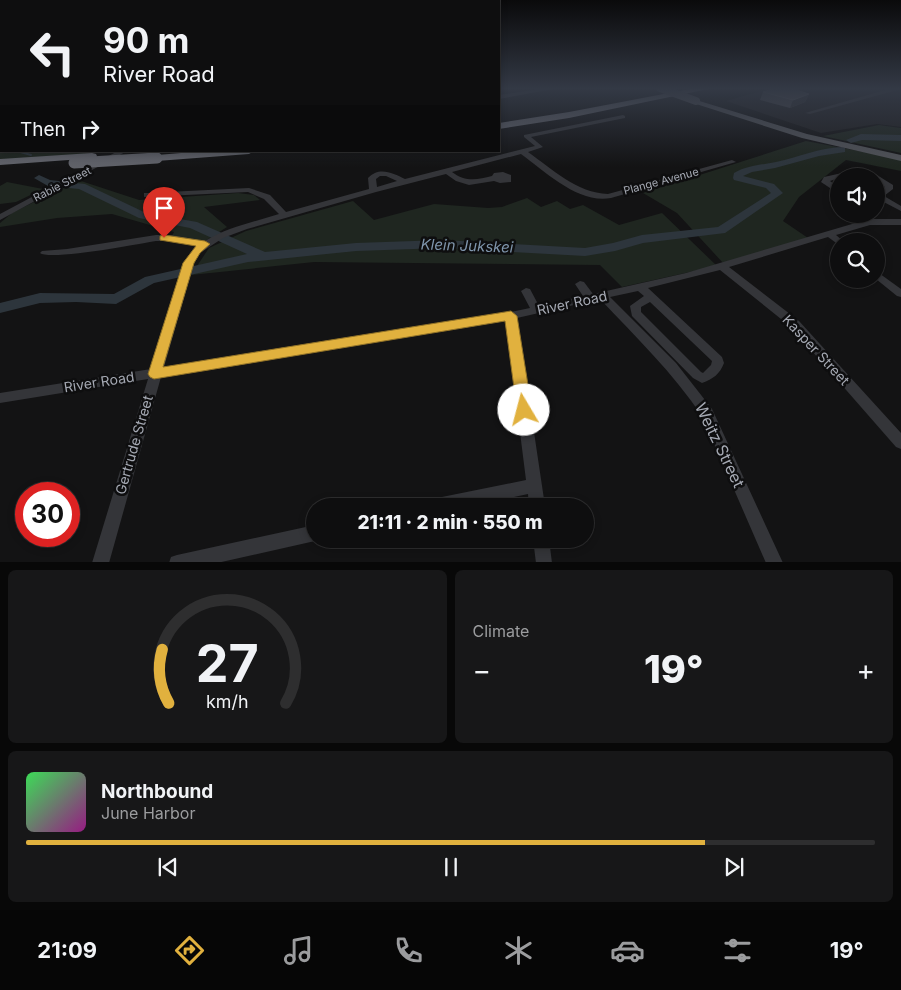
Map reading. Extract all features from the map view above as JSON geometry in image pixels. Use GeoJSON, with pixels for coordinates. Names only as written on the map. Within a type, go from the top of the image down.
{"type":"FeatureCollection","features":[{"type":"Feature","properties":{"kind":"highway"},"geometry":{"type":"LineString","coordinates":[[500,120],[532,114]]}},
{"type":"Feature","properties":{"kind":"highway"},"geometry":{"type":"LineString","coordinates":[[500,126],[573,114]]}},
{"type":"Feature","properties":{"kind":"highway"},"geometry":{"type":"LineString","coordinates":[[0,162],[92,156],[219,152]]}},
{"type":"Feature","properties":{"kind":"highway"},"geometry":{"type":"LineString","coordinates":[[0,169],[159,154]]}},
{"type":"Feature","properties":{"kind":"main road"},"geometry":{"type":"LineString","coordinates":[[738,114],[821,139],[901,156]]}},
{"type":"Feature","properties":{"kind":"street"},"geometry":{"type":"LineString","coordinates":[[45,253],[67,252],[151,238],[212,241],[284,215],[540,147],[526,136],[623,117]]}},
{"type":"Feature","properties":{"kind":"street","name":"Rabie Street"},"geometry":{"type":"LineString","coordinates":[[0,217],[122,152]]}},
{"type":"Feature","properties":{"kind":"street","name":"Plange Avenue"},"geometry":{"type":"LineString","coordinates":[[522,152],[590,195],[608,196],[732,162]]}},
{"type":"Feature","properties":{"kind":"street"},"geometry":{"type":"LineString","coordinates":[[447,171],[460,181],[467,183],[495,178]]}},
{"type":"Feature","properties":{"kind":"street"},"geometry":{"type":"LineString","coordinates":[[373,190],[372,178],[376,174],[385,174],[404,182]]}},
{"type":"Feature","properties":{"kind":"street"},"geometry":{"type":"LineString","coordinates":[[830,178],[825,182],[830,186]]}},
{"type":"Feature","properties":{"kind":"street"},"geometry":{"type":"LineString","coordinates":[[147,195],[249,190],[267,197],[284,215]]}},
{"type":"Feature","properties":{"kind":"street"},"geometry":{"type":"LineString","coordinates":[[885,199],[901,209]]}},
{"type":"Feature","properties":{"kind":"street"},"geometry":{"type":"LineString","coordinates":[[0,210],[12,210]]}},
{"type":"Feature","properties":{"kind":"street"},"geometry":{"type":"LineString","coordinates":[[885,216],[890,217]]}},
{"type":"Feature","properties":{"kind":"street","name":"River Road"},"geometry":{"type":"LineString","coordinates":[[0,398],[511,316],[640,287],[722,266],[828,233],[877,221],[901,222]]}},
{"type":"Feature","properties":{"kind":"street","name":"Gertrude Street"},"geometry":{"type":"LineString","coordinates":[[100,562],[154,374],[188,265],[193,255],[212,241]]}},
{"type":"Feature","properties":{"kind":"street","name":"Kasper Street"},"geometry":{"type":"LineString","coordinates":[[722,266],[795,324],[901,443]]}},
{"type":"Feature","properties":{"kind":"street"},"geometry":{"type":"LineString","coordinates":[[885,281],[901,294]]}},
{"type":"Feature","properties":{"kind":"street","name":"Weitz Street"},"geometry":{"type":"LineString","coordinates":[[580,284],[597,297],[680,376],[696,397],[711,422],[775,562]]}},
{"type":"Feature","properties":{"kind":"street"},"geometry":{"type":"LineString","coordinates":[[640,287],[718,360],[717,366],[707,376],[702,378],[697,375],[636,314],[635,306],[650,297]]}},
{"type":"Feature","properties":{"kind":"street"},"geometry":{"type":"LineString","coordinates":[[526,291],[536,310]]}},
{"type":"Feature","properties":{"kind":"street"},"geometry":{"type":"LineString","coordinates":[[511,316],[536,498]]}},
{"type":"Feature","properties":{"kind":"street"},"geometry":{"type":"LineString","coordinates":[[474,498],[535,485]]}},
{"type":"Feature","properties":{"kind":"street"},"geometry":{"type":"LineString","coordinates":[[177,562],[306,535]]}},
{"type":"Feature","properties":{"kind":"street"},"geometry":{"type":"LineString","coordinates":[[543,548],[544,562]]}},
{"type":"Feature","properties":{"kind":"shaded area"},"geometry":{"type":"Polygon","coordinates":[[[765,114],[901,114],[901,127],[877,124],[821,133],[765,114]]]}},
{"type":"Feature","properties":{"kind":"shaded area"},"geometry":{"type":"Polygon","coordinates":[[[879,125],[901,128],[901,153],[823,136],[879,125]]]}},
{"type":"Feature","properties":{"kind":"shaded area"},"geometry":{"type":"Polygon","coordinates":[[[806,141],[901,159],[901,171],[846,160],[836,168],[830,168],[830,173],[799,197],[783,221],[808,238],[724,264],[677,213],[643,193],[806,141]]]}},
{"type":"Feature","properties":{"kind":"shaded area"},"geometry":{"type":"Polygon","coordinates":[[[0,152],[112,152],[0,160],[0,152]]]}},
{"type":"Feature","properties":{"kind":"shaded area"},"geometry":{"type":"Polygon","coordinates":[[[78,180],[139,200],[238,193],[254,195],[260,200],[204,207],[227,227],[205,241],[172,236],[174,232],[112,214],[57,218],[0,227],[0,223],[12,213],[78,180]]]}},
{"type":"Feature","properties":{"kind":"shaded area"},"geometry":{"type":"Polygon","coordinates":[[[7,182],[43,189],[16,202],[0,204],[0,186],[7,182]]]}},
{"type":"Feature","properties":{"kind":"shaded area"},"geometry":{"type":"Polygon","coordinates":[[[527,198],[541,207],[557,201],[570,209],[583,205],[619,225],[662,213],[717,266],[622,287],[600,265],[314,262],[191,275],[209,248],[246,231],[353,201],[374,220],[434,204],[488,208],[502,207],[527,198]]]}},
{"type":"Feature","properties":{"kind":"waterway","name":"Klein Jukskei"},"geometry":{"type":"LineString","coordinates":[[851,140],[861,137],[901,138]]}},
{"type":"Feature","properties":{"kind":"waterway","name":"Klein Jukskei"},"geometry":{"type":"LineString","coordinates":[[0,308],[40,298],[116,299],[150,280],[248,258],[356,247],[443,244],[585,252],[615,247],[642,239],[721,230],[778,193],[770,186],[738,178],[738,175],[748,170],[775,165],[818,153],[842,150]]}},
{"type":"Feature","properties":{"kind":"waterway"},"geometry":{"type":"LineString","coordinates":[[20,152],[31,155]]}},
{"type":"Feature","properties":{"kind":"waterway"},"geometry":{"type":"LineString","coordinates":[[39,178],[48,183],[81,186],[143,216],[193,225],[262,256]]}},
{"type":"Feature","properties":{"kind":"route"},"geometry":{"type":"LineString","coordinates":[[164,238],[205,244],[196,251],[189,263],[154,374],[511,316],[524,410]]}}]}
